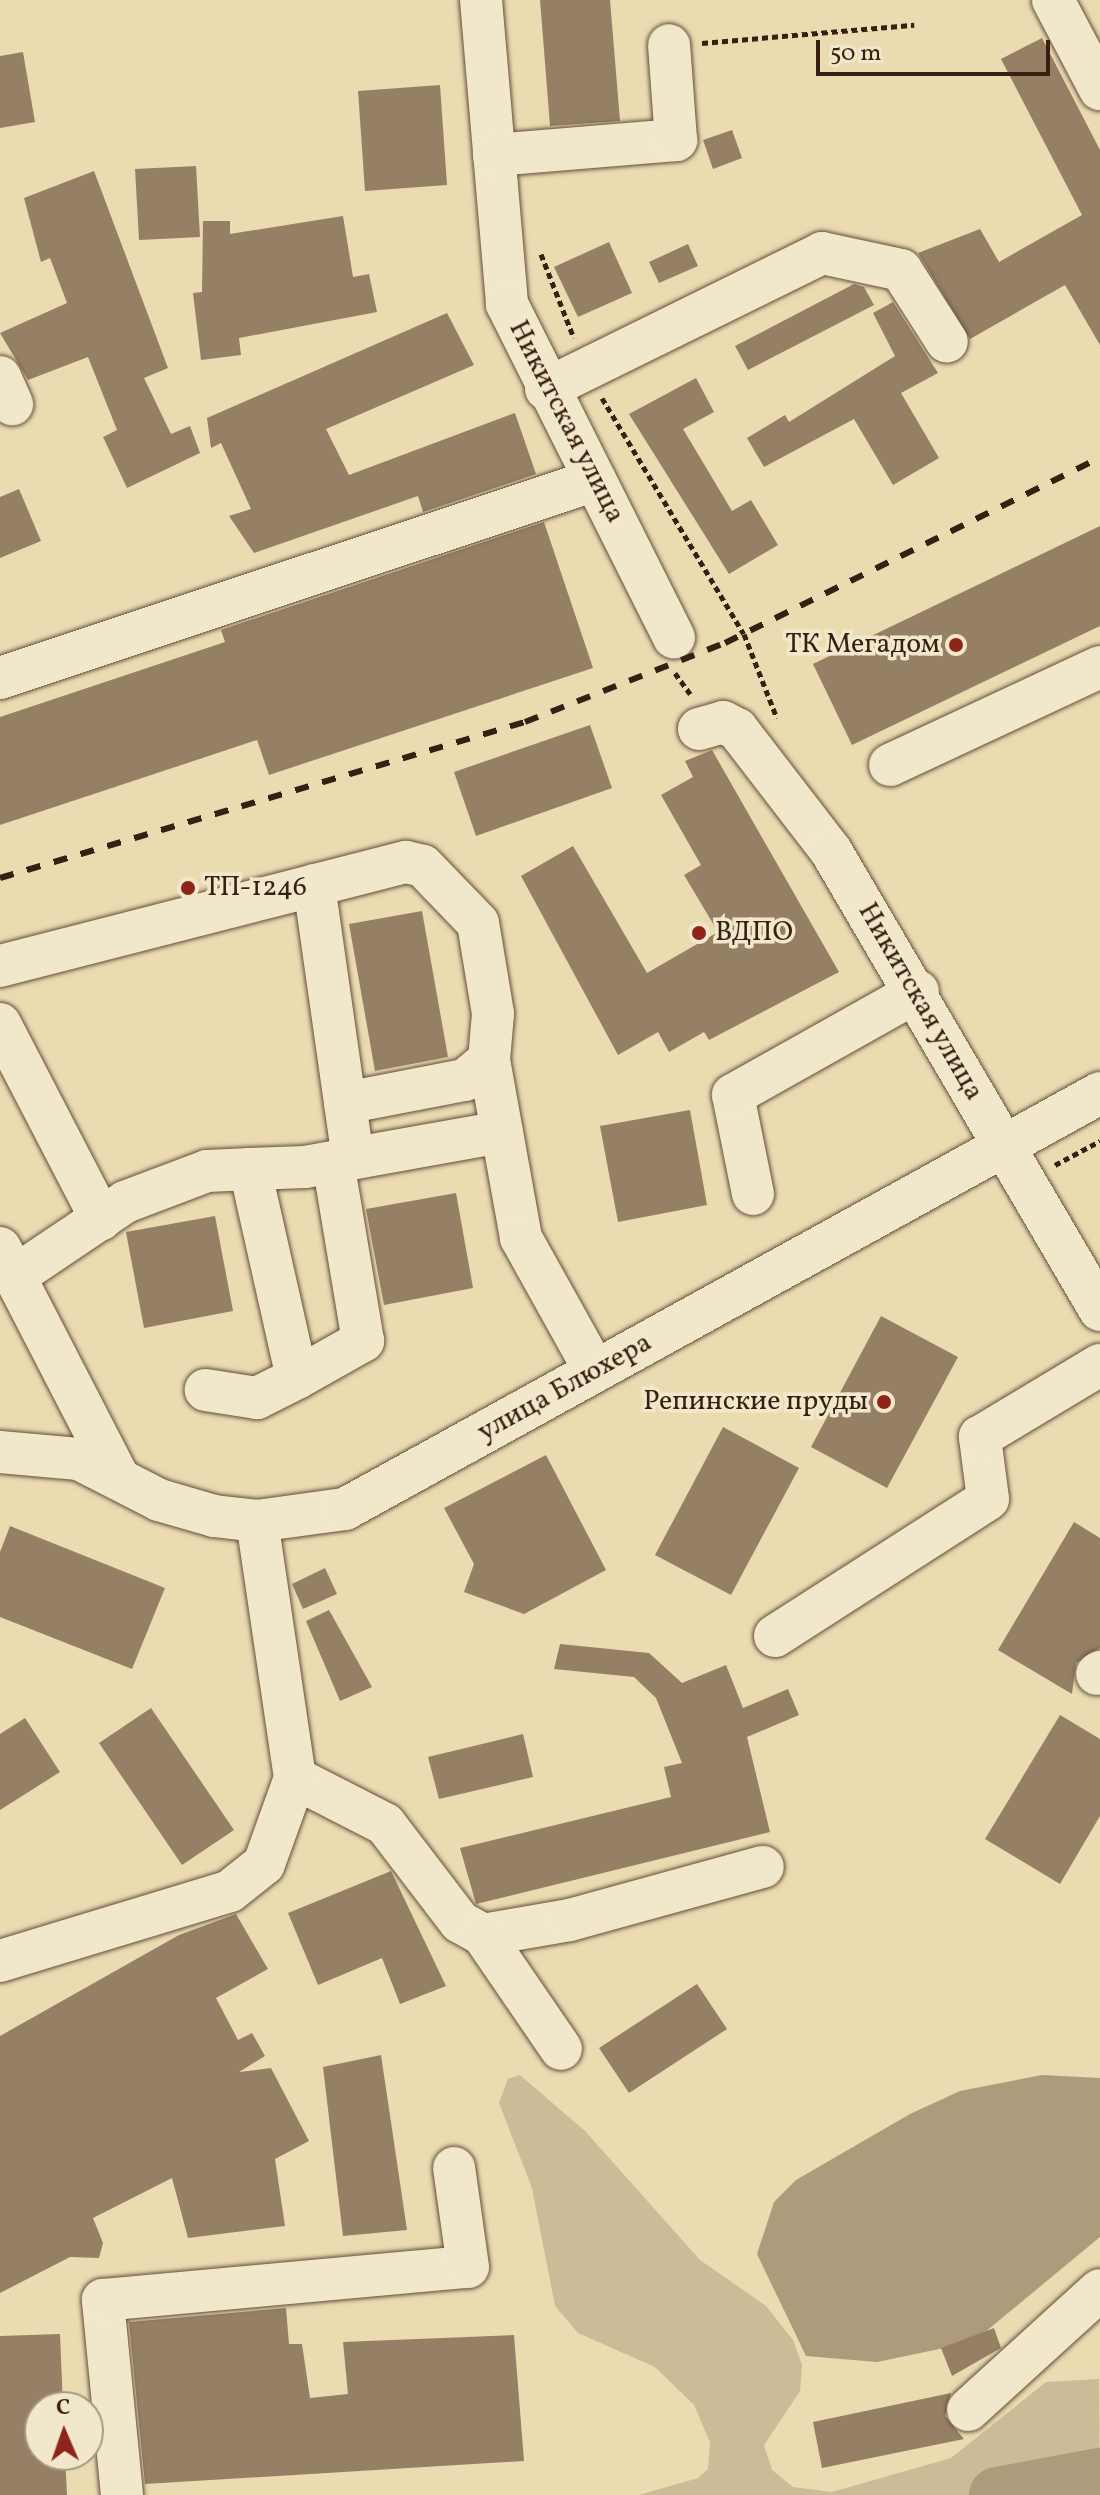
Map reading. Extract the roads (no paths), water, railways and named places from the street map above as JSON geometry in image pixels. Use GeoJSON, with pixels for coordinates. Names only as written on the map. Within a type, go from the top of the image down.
{"type":"FeatureCollection","features":[{"type":"Feature","properties":{"kind":"street","name":"Никитская улица"},"geometry":{"type":"LineString","coordinates":[[481,0],[507,304],[546,389],[674,638]]}},
{"type":"Feature","properties":{"kind":"street"},"geometry":{"type":"LineString","coordinates":[[1053,0],[1100,89]]}},
{"type":"Feature","properties":{"kind":"street"},"geometry":{"type":"LineString","coordinates":[[494,155],[676,140],[669,45]]}},
{"type":"Feature","properties":{"kind":"street"},"geometry":{"type":"LineString","coordinates":[[546,389],[822,253],[901,270],[947,342]]}},
{"type":"Feature","properties":{"kind":"street"},"geometry":{"type":"LineString","coordinates":[[0,678],[595,480]]}},
{"type":"Feature","properties":{"kind":"street"},"geometry":{"type":"LineString","coordinates":[[890,765],[1100,667]]}},
{"type":"Feature","properties":{"kind":"street","name":"Никитская улица"},"geometry":{"type":"LineString","coordinates":[[705,726],[737,729],[831,851],[918,991],[1003,1147],[1100,1310]]}},
{"type":"Feature","properties":{"kind":"street"},"geometry":{"type":"LineString","coordinates":[[0,966],[406,862],[423,866],[471,909],[493,1014],[489,1060],[521,1238],[595,1371]]}},
{"type":"Feature","properties":{"kind":"street"},"geometry":{"type":"LineString","coordinates":[[206,1390],[257,1398],[363,1341],[343,1160],[345,1103],[314,885]]}},
{"type":"Feature","properties":{"kind":"street"},"geometry":{"type":"LineString","coordinates":[[753,1194],[733,1095],[918,991]]}},
{"type":"Feature","properties":{"kind":"street"},"geometry":{"type":"LineString","coordinates":[[0,1024],[101,1219]]}},
{"type":"Feature","properties":{"kind":"street"},"geometry":{"type":"LineString","coordinates":[[345,1103],[465,1080],[489,1060]]}},
{"type":"Feature","properties":{"kind":"street","name":"улица Блюхера"},"geometry":{"type":"LineString","coordinates":[[0,1452],[79,1459],[159,1500],[257,1521],[345,1509],[1100,1093]]}},
{"type":"Feature","properties":{"kind":"street"},"geometry":{"type":"LineString","coordinates":[[119,1479],[8,1262],[207,1171],[343,1160],[502,1132]]}},
{"type":"Feature","properties":{"kind":"street"},"geometry":{"type":"LineString","coordinates":[[250,1169],[297,1378]]}},
{"type":"Feature","properties":{"kind":"street"},"geometry":{"type":"LineString","coordinates":[[775,1636],[988,1499],[980,1437],[1100,1365]]}},
{"type":"Feature","properties":{"kind":"street"},"geometry":{"type":"LineString","coordinates":[[0,1961],[230,1891],[264,1864],[295,1778],[257,1521]]}},
{"type":"Feature","properties":{"kind":"street"},"geometry":{"type":"LineString","coordinates":[[295,1778],[385,1824],[460,1922],[483,1935],[561,2049]]}},
{"type":"Feature","properties":{"kind":"street"},"geometry":{"type":"LineString","coordinates":[[483,1935],[570,1920],[763,1867]]}},
{"type":"Feature","properties":{"kind":"street"},"geometry":{"type":"LineString","coordinates":[[122,2495],[103,2300],[468,2267],[454,2168]]}},
{"type":"Feature","properties":{"kind":"street"},"geometry":{"type":"LineString","coordinates":[[968,2410],[1100,2290]]}},
{"type":"Feature","properties":{"kind":"waterway"},"geometry":{"type":"LineString","coordinates":[[997,2495],[1100,2476]]}},
{"type":"Feature","properties":{"kind":"railway"},"geometry":{"type":"LineString","coordinates":[[0,878],[525,722],[725,643],[1100,458]]}},
{"type":"Feature","properties":{"kind":"place","name":"ТК Мегадом"},"geometry":{"type":"Point","coordinates":[956,645]}},
{"type":"Feature","properties":{"kind":"place","name":"ТП-1246"},"geometry":{"type":"Point","coordinates":[188,888]}},
{"type":"Feature","properties":{"kind":"place","name":"ВДПО"},"geometry":{"type":"Point","coordinates":[699,933]}},
{"type":"Feature","properties":{"kind":"place","name":"Репинские пруды"},"geometry":{"type":"Point","coordinates":[884,1402]}}]}
